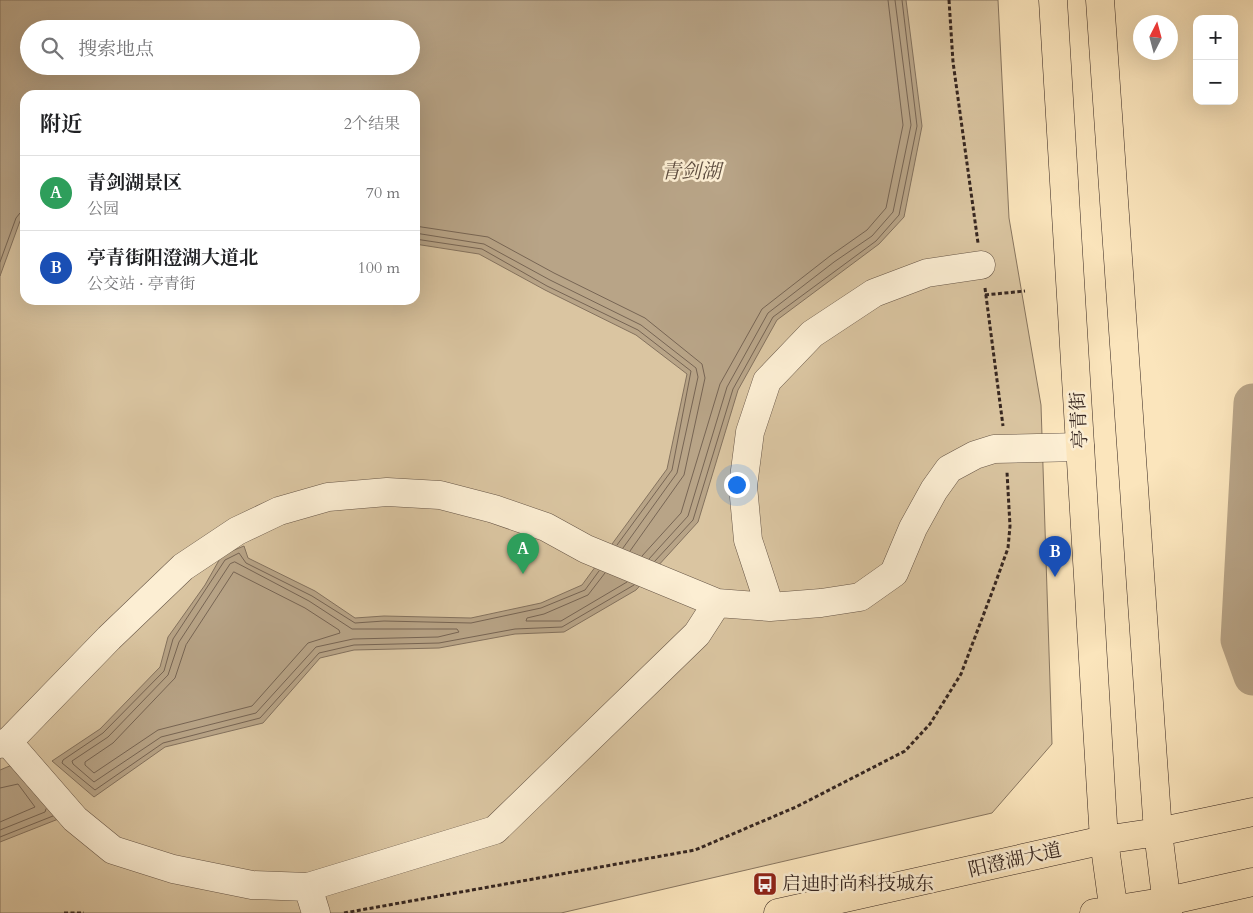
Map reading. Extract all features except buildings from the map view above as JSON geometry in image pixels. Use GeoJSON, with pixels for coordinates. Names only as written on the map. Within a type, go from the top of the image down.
{"type":"FeatureCollection","features":[{"type":"Feature","properties":{"kind":"main road","name":"亭青街"},"geometry":{"type":"LineString","coordinates":[[1053,0],[1107,912]]}},
{"type":"Feature","properties":{"kind":"main road"},"geometry":{"type":"LineString","coordinates":[[1100,0],[1158,832],[1170,909]]}},
{"type":"Feature","properties":{"kind":"main road","name":"阳澄湖大道"},"geometry":{"type":"LineString","coordinates":[[778,913],[1104,840],[1158,832],[1244,813]]}},
{"type":"Feature","properties":{"kind":"main road"},"geometry":{"type":"LineString","coordinates":[[1107,912],[1170,909],[1248,883]]}},
{"type":"Feature","properties":{"kind":"lane"},"geometry":{"type":"LineString","coordinates":[[770,607],[748,540],[743,486],[750,432],[767,381],[812,334],[874,294],[927,273],[981,265]]}},
{"type":"Feature","properties":{"kind":"lane"},"geometry":{"type":"LineString","coordinates":[[717,603],[697,634],[495,830],[390,860],[308,887],[252,885],[173,870],[113,850],[75,819],[4,743],[183,567],[237,531],[279,511],[328,497],[387,492],[440,495],[494,509],[546,527],[586,549],[717,603],[770,607],[821,603],[860,596],[894,573],[913,528],[934,490],[949,469],[975,454],[994,448],[1080,447]]}},
{"type":"Feature","properties":{"kind":"lane"},"geometry":{"type":"LineString","coordinates":[[308,887],[316,913]]}},
{"type":"Feature","properties":{"kind":"path"},"geometry":{"type":"LineString","coordinates":[[986,295],[1025,290]]}},
{"type":"Feature","properties":{"kind":"path"},"geometry":{"type":"LineString","coordinates":[[64,913],[84,913]]}},
{"type":"Feature","properties":{"kind":"shaded area"},"geometry":{"type":"Polygon","coordinates":[[[0,0],[998,0],[1009,218],[1041,405],[1052,744],[992,813],[561,913],[0,913],[0,0]]]}},
{"type":"Feature","properties":{"kind":"water","name":"青剑湖"},"geometry":{"type":"Polygon","coordinates":[[[0,0],[906,0],[922,126],[904,217],[879,244],[777,320],[738,390],[698,522],[636,590],[564,632],[515,634],[439,648],[354,650],[320,658],[263,723],[165,747],[94,797],[52,761],[100,729],[160,667],[168,637],[205,585],[222,555],[244,546],[248,558],[315,591],[355,618],[384,616],[471,618],[541,603],[582,585],[667,469],[687,374],[636,335],[545,290],[479,254],[420,245],[420,90],[20,90],[20,221],[0,276],[0,0]]]}},
{"type":"Feature","properties":{"kind":"water"},"geometry":{"type":"Polygon","coordinates":[[[24,760],[66,816],[0,842],[0,770],[24,760]]]}},
{"type":"Feature","properties":{"kind":"waterway"},"geometry":{"type":"LineString","coordinates":[[1253,403],[1240,640],[1253,676]]}},
{"type":"Feature","properties":{"kind":"place","name":"青剑湖景区"},"geometry":{"type":"Point","coordinates":[523,574]}},
{"type":"Feature","properties":{"kind":"place","name":"亭青街阳澄湖大道北"},"geometry":{"type":"Point","coordinates":[1055,577]}},
{"type":"Feature","properties":{"kind":"place","name":"启迪时尚科技城东"},"geometry":{"type":"Point","coordinates":[765,884]}}]}
